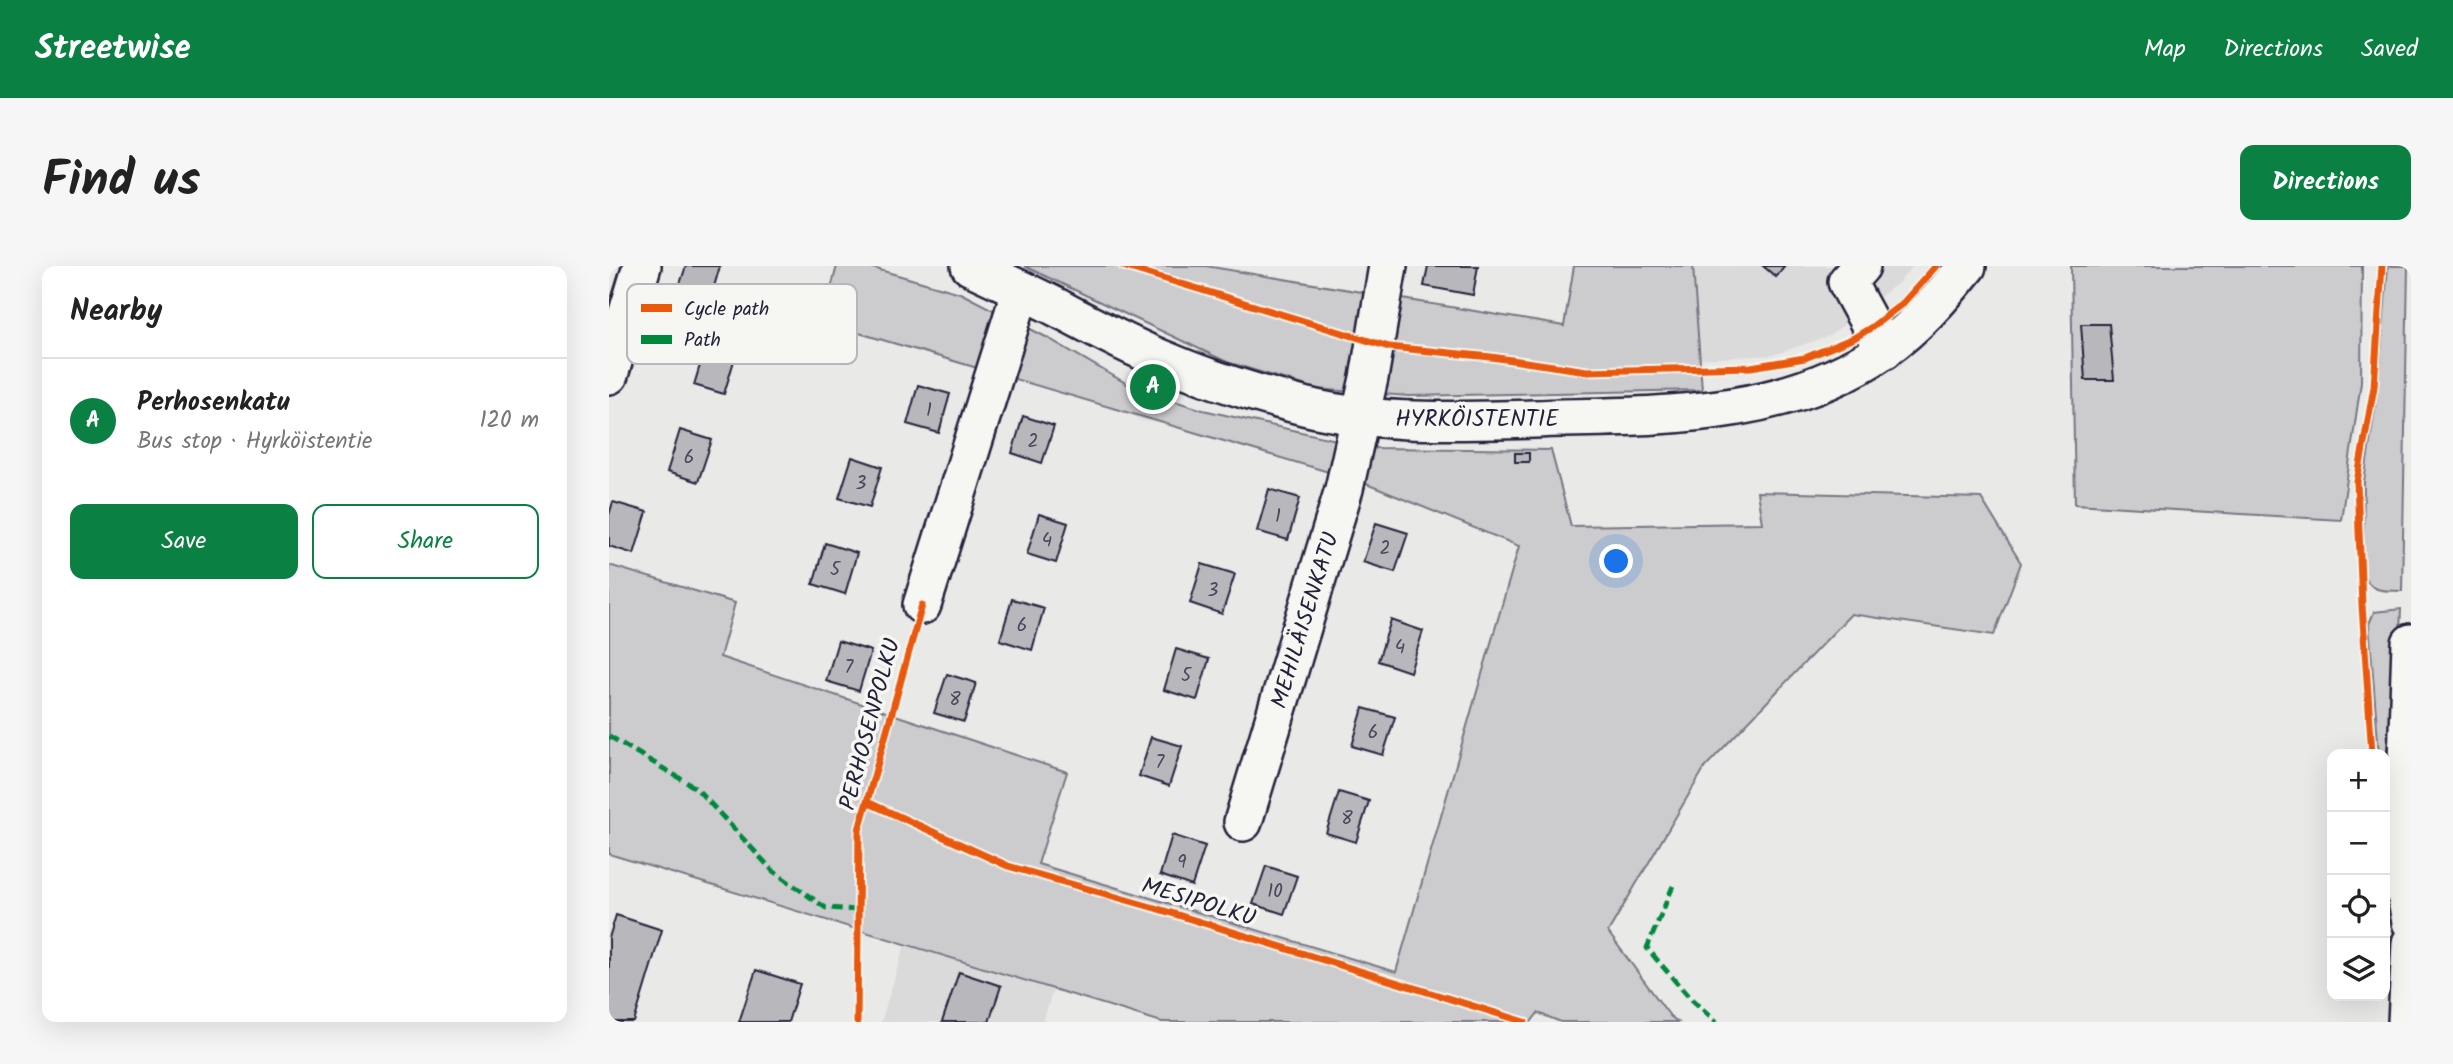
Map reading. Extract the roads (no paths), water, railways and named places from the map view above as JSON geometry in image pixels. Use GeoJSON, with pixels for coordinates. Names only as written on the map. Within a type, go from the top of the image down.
{"type":"FeatureCollection","features":[{"type":"Feature","properties":{"kind":"street"},"geometry":{"type":"LineString","coordinates":[[636,284],[642,266]]}},
{"type":"Feature","properties":{"kind":"street","name":"MEHILÄISENKATU"},"geometry":{"type":"LineString","coordinates":[[1243,822],[1344,489],[1369,378],[1388,266]]}},
{"type":"Feature","properties":{"kind":"street"},"geometry":{"type":"LineString","coordinates":[[1861,266],[1847,282],[1884,349]]}},
{"type":"Feature","properties":{"kind":"street","name":"HYRKÖISTENTIE"},"geometry":{"type":"LineString","coordinates":[[993,274],[1114,337],[1214,380],[1295,404],[1360,417],[1468,421],[1692,414],[1791,394],[1832,378],[1884,349],[1932,307],[1967,266]]}},
{"type":"Feature","properties":{"kind":"street"},"geometry":{"type":"LineString","coordinates":[[922,604],[993,274]]}},
{"type":"Feature","properties":{"kind":"street"},"geometry":{"type":"LineString","coordinates":[[609,374],[627,315]]}},
{"type":"Feature","properties":{"kind":"street"},"geometry":{"type":"LineString","coordinates":[[2411,661],[2403,878],[2411,922]]}},
{"type":"Feature","properties":{"kind":"street"},"geometry":{"type":"LineString","coordinates":[[2407,1022],[2411,943]]}},
{"type":"Feature","properties":{"kind":"place","name":"Perhosenkatu"},"geometry":{"type":"Point","coordinates":[1153,387]}}]}
